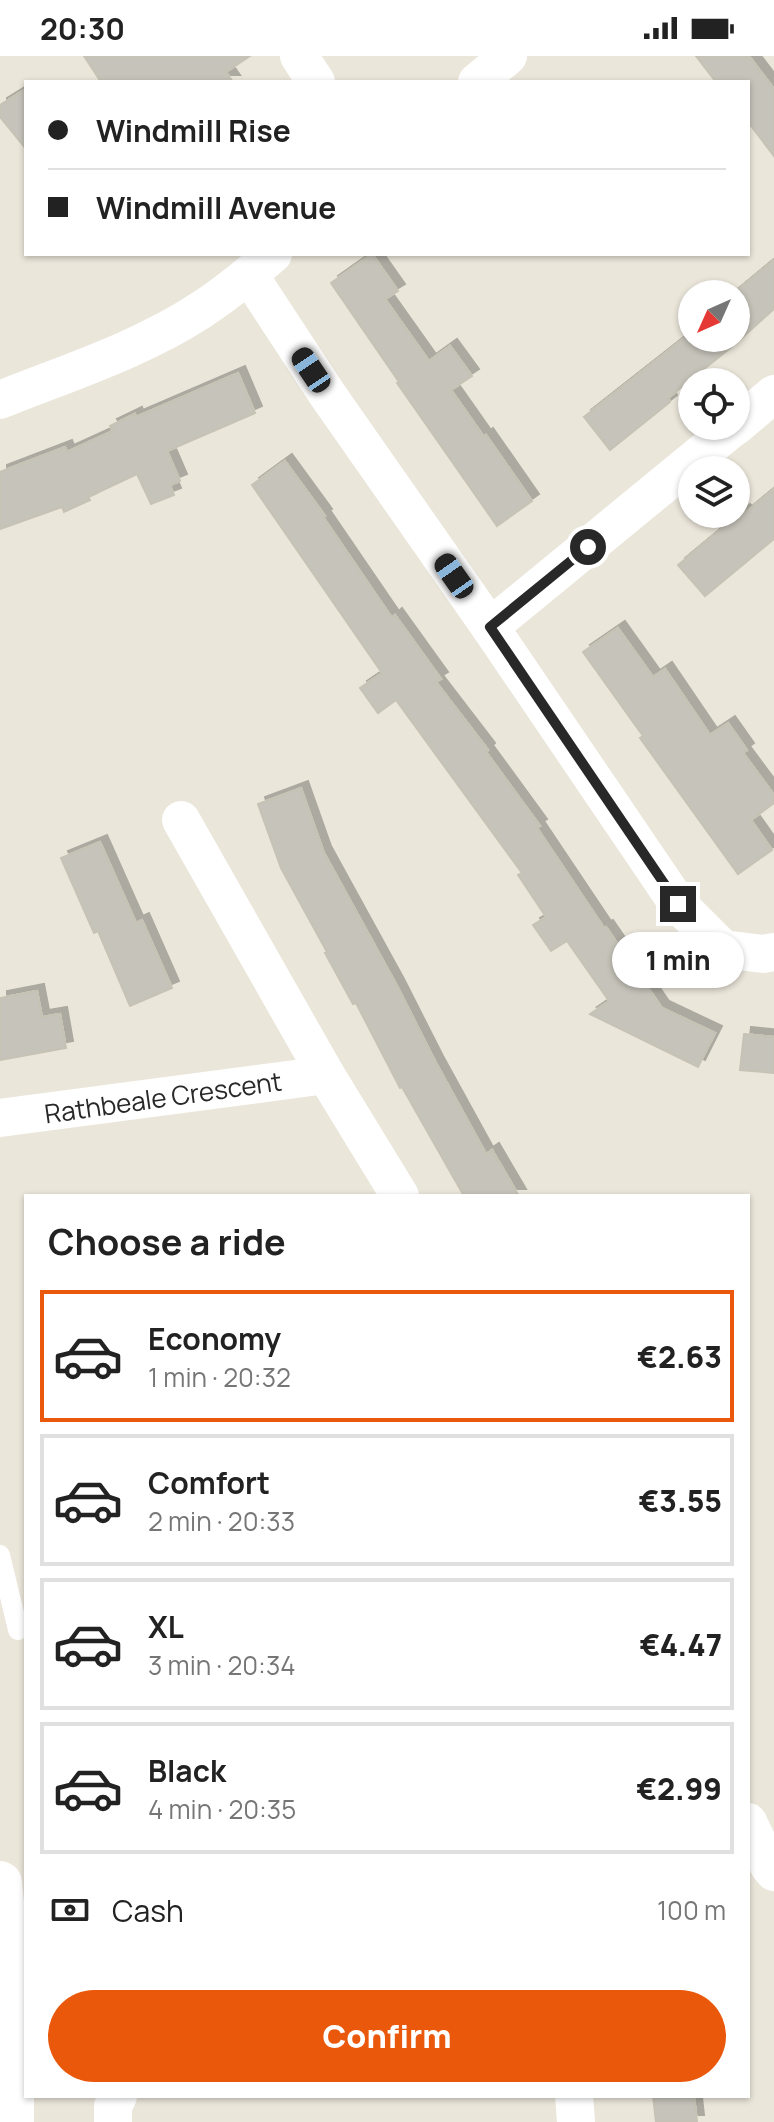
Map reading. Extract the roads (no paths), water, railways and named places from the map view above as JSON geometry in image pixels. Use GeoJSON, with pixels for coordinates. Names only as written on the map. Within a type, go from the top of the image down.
{"type":"FeatureCollection","features":[{"type":"Feature","properties":{"kind":"main road"},"geometry":{"type":"LineString","coordinates":[[0,1883],[12,2004],[12,2122]]}},
{"type":"Feature","properties":{"kind":"street"},"geometry":{"type":"LineString","coordinates":[[299,56],[315,80]]}},
{"type":"Feature","properties":{"kind":"street"},"geometry":{"type":"LineString","coordinates":[[479,80],[508,56]]}},
{"type":"Feature","properties":{"kind":"street"},"geometry":{"type":"LineString","coordinates":[[0,400],[141,343],[200,311],[261,265],[327,394],[678,904],[723,949],[763,954],[774,952]]}},
{"type":"Feature","properties":{"kind":"street"},"geometry":{"type":"LineString","coordinates":[[750,414],[774,394]]}},
{"type":"Feature","properties":{"kind":"street"},"geometry":{"type":"LineString","coordinates":[[490,627],[719,440]]}},
{"type":"Feature","properties":{"kind":"street","name":"Rathbeale Crescent"},"geometry":{"type":"LineString","coordinates":[[181,820],[326,1075],[388,1193]]}},
{"type":"Feature","properties":{"kind":"street","name":"Rathbeale Crescent"},"geometry":{"type":"LineString","coordinates":[[0,1118],[326,1075]]}},
{"type":"Feature","properties":{"kind":"street"},"geometry":{"type":"LineString","coordinates":[[750,1815],[774,1812]]}},
{"type":"Feature","properties":{"kind":"street"},"geometry":{"type":"LineString","coordinates":[[750,1826],[774,1872]]}},
{"type":"Feature","properties":{"kind":"street"},"geometry":{"type":"LineString","coordinates":[[1,1889],[24,1885]]}},
{"type":"Feature","properties":{"kind":"street"},"geometry":{"type":"LineString","coordinates":[[113,2122],[113,2106],[117,2098]]}},
{"type":"Feature","properties":{"kind":"street"},"geometry":{"type":"LineString","coordinates":[[574,2098],[576,2122]]}},
{"type":"Feature","properties":{"kind":"lane"},"geometry":{"type":"LineString","coordinates":[[0,1555],[18,1630]]}}]}
